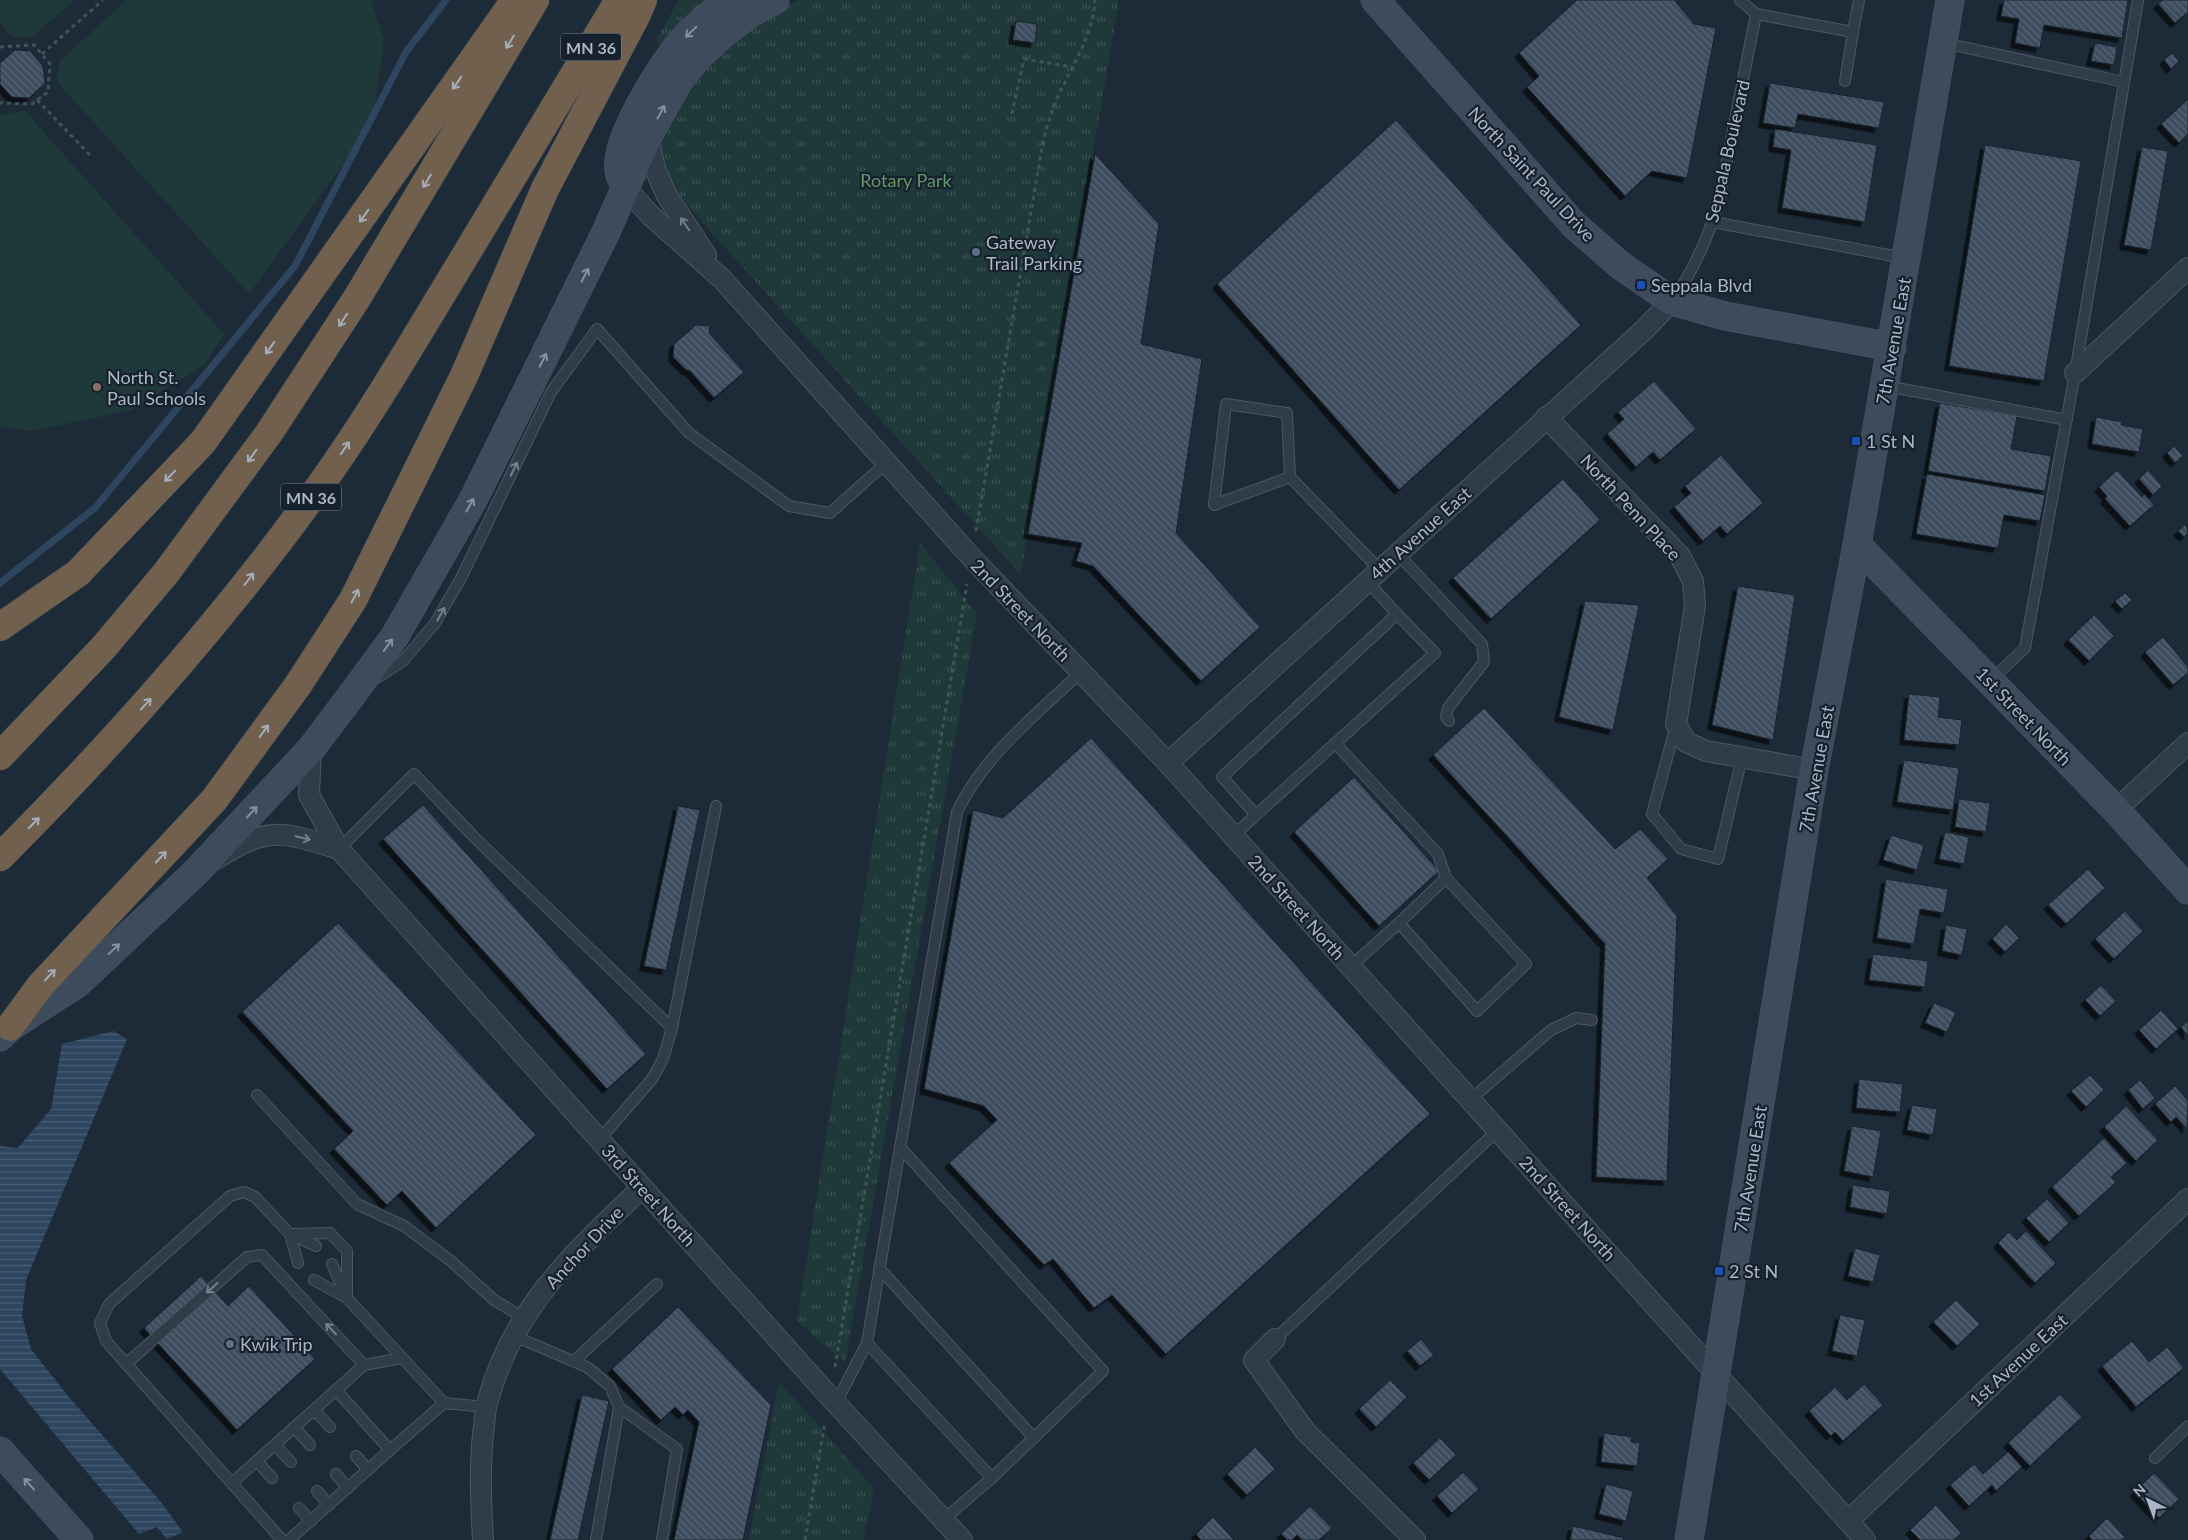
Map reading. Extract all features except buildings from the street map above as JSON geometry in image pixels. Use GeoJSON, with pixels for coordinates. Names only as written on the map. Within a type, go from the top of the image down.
{"type":"FeatureCollection","features":[{"type":"Feature","properties":{"kind":"highway"},"geometry":{"type":"LineString","coordinates":[[0,627],[78,572],[203,442],[516,0]]}},
{"type":"Feature","properties":{"kind":"highway"},"geometry":{"type":"LineString","coordinates":[[0,756],[103,648],[166,573],[269,433],[357,298],[535,0]]}},
{"type":"Feature","properties":{"kind":"highway","name":"MN 36"},"geometry":{"type":"LineString","coordinates":[[0,857],[55,802],[157,692],[223,613],[330,472],[416,339],[619,0]]}},
{"type":"Feature","properties":{"kind":"highway"},"geometry":{"type":"LineString","coordinates":[[5,1032],[40,986],[214,800],[298,685],[353,600],[464,376],[546,188],[636,16],[642,0]]}},
{"type":"Feature","properties":{"kind":"street"},"geometry":{"type":"LineString","coordinates":[[625,187],[619,170],[619,157],[623,142],[644,98],[662,67],[683,40],[728,0]]}},
{"type":"Feature","properties":{"kind":"street"},"geometry":{"type":"LineString","coordinates":[[5,1032],[78,982],[195,873],[311,749],[354,692],[395,636],[473,500],[606,232],[648,136],[680,79],[700,55],[723,34],[751,13],[775,0]]}},
{"type":"Feature","properties":{"kind":"street","name":"North Saint Paul Drive"},"geometry":{"type":"LineString","coordinates":[[1375,0],[1574,225],[1620,265],[1672,301],[1725,316],[1892,346]]}},
{"type":"Feature","properties":{"kind":"street","name":"7th Avenue East"},"geometry":{"type":"LineString","coordinates":[[1689,1540],[1814,770],[1885,386],[1950,0]]}},
{"type":"Feature","properties":{"kind":"street","name":"2nd Street North"},"geometry":{"type":"LineString","coordinates":[[648,136],[655,169],[666,196],[722,279]]}},
{"type":"Feature","properties":{"kind":"street","name":"2nd Street North"},"geometry":{"type":"LineString","coordinates":[[625,187],[650,215],[722,279],[972,558],[1168,763],[1865,1540]]}},
{"type":"Feature","properties":{"kind":"street"},"geometry":{"type":"LineString","coordinates":[[2075,373],[2188,268]]}},
{"type":"Feature","properties":{"kind":"street","name":"4th Avenue East"},"geometry":{"type":"LineString","coordinates":[[1168,763],[1546,417],[1644,330],[1672,301]]}},
{"type":"Feature","properties":{"kind":"street","name":"North Penn Place"},"geometry":{"type":"LineString","coordinates":[[1546,417],[1680,556],[1693,581],[1695,606],[1676,724]]}},
{"type":"Feature","properties":{"kind":"street","name":"1st Street North"},"geometry":{"type":"LineString","coordinates":[[1857,544],[2116,810],[2188,890]]}},
{"type":"Feature","properties":{"kind":"street"},"geometry":{"type":"LineString","coordinates":[[1676,724],[1686,742],[1706,751],[1814,770]]}},
{"type":"Feature","properties":{"kind":"street"},"geometry":{"type":"LineString","coordinates":[[2116,810],[2188,743]]}},
{"type":"Feature","properties":{"kind":"street","name":"3rd Street North"},"geometry":{"type":"LineString","coordinates":[[311,749],[309,795],[339,849],[833,1400],[962,1540]]}},
{"type":"Feature","properties":{"kind":"street"},"geometry":{"type":"LineString","coordinates":[[195,873],[229,850],[254,838],[279,833],[339,849]]}},
{"type":"Feature","properties":{"kind":"street","name":"Anchor Drive"},"geometry":{"type":"LineString","coordinates":[[483,1540],[480,1456],[486,1407],[504,1354],[530,1308],[570,1257],[642,1188]]}},
{"type":"Feature","properties":{"kind":"street","name":"1st Avenue East"},"geometry":{"type":"LineString","coordinates":[[1848,1520],[2188,1199]]}},
{"type":"Feature","properties":{"kind":"street"},"geometry":{"type":"LineString","coordinates":[[1275,1339],[1254,1360],[1304,1431],[1415,1540]]}},
{"type":"Feature","properties":{"kind":"street"},"geometry":{"type":"LineString","coordinates":[[0,1452],[79,1540]]}},
{"type":"Feature","properties":{"kind":"lane"},"geometry":{"type":"LineString","coordinates":[[1740,0],[1756,14],[1853,32]]}},
{"type":"Feature","properties":{"kind":"lane"},"geometry":{"type":"LineString","coordinates":[[1845,81],[1859,0]]}},
{"type":"Feature","properties":{"kind":"lane"},"geometry":{"type":"LineString","coordinates":[[1990,680],[2025,648],[2067,420],[2138,0]]}},
{"type":"Feature","properties":{"kind":"lane","name":"Seppala Boulevard"},"geometry":{"type":"LineString","coordinates":[[1672,301],[1691,273],[1713,222],[1756,14]]}},
{"type":"Feature","properties":{"kind":"lane"},"geometry":{"type":"LineString","coordinates":[[1943,42],[2124,82]]}},
{"type":"Feature","properties":{"kind":"lane"},"geometry":{"type":"LineString","coordinates":[[1713,222],[1907,259]]}},
{"type":"Feature","properties":{"kind":"lane"},"geometry":{"type":"LineString","coordinates":[[354,692],[403,661],[436,623],[461,578],[551,392],[597,329],[689,434],[789,506],[830,513],[886,463]]}},
{"type":"Feature","properties":{"kind":"lane"},"geometry":{"type":"LineString","coordinates":[[1885,386],[2067,420]]}},
{"type":"Feature","properties":{"kind":"lane"},"geometry":{"type":"LineString","coordinates":[[1233,836],[1435,653],[1397,614],[1373,576],[1290,476],[1288,413],[1226,404],[1214,506],[1290,476]]}},
{"type":"Feature","properties":{"kind":"lane"},"geometry":{"type":"LineString","coordinates":[[1398,554],[1482,644],[1484,662],[1448,708],[1446,717],[1449,721]]}},
{"type":"Feature","properties":{"kind":"lane"},"geometry":{"type":"LineString","coordinates":[[1256,815],[1222,777],[1397,614]]}},
{"type":"Feature","properties":{"kind":"lane"},"geometry":{"type":"LineString","coordinates":[[833,1400],[867,1343],[957,812],[967,791],[1010,738],[1081,672]]}},
{"type":"Feature","properties":{"kind":"lane"},"geometry":{"type":"LineString","coordinates":[[1676,724],[1652,814],[1681,849],[1718,860],[1742,757]]}},
{"type":"Feature","properties":{"kind":"lane"},"geometry":{"type":"LineString","coordinates":[[1334,743],[1438,854],[1446,878],[1526,964],[1477,1011],[1399,923]]}},
{"type":"Feature","properties":{"kind":"lane"},"geometry":{"type":"LineString","coordinates":[[339,849],[414,774],[474,837],[672,1028]]}},
{"type":"Feature","properties":{"kind":"lane"},"geometry":{"type":"LineString","coordinates":[[600,1140],[652,1079],[663,1059],[672,1028],[716,806]]}},
{"type":"Feature","properties":{"kind":"lane"},"geometry":{"type":"LineString","coordinates":[[1350,966],[1446,878]]}},
{"type":"Feature","properties":{"kind":"lane"},"geometry":{"type":"LineString","coordinates":[[1471,1099],[1551,1030],[1576,1018],[1592,1020]]}},
{"type":"Feature","properties":{"kind":"lane"},"geometry":{"type":"LineString","coordinates":[[257,1095],[357,1204],[404,1226],[451,1261],[494,1300],[524,1318]]}},
{"type":"Feature","properties":{"kind":"lane"},"geometry":{"type":"LineString","coordinates":[[1275,1339],[1498,1130]]}},
{"type":"Feature","properties":{"kind":"lane"},"geometry":{"type":"LineString","coordinates":[[900,1147],[1103,1371],[992,1478],[943,1520]]}},
{"type":"Feature","properties":{"kind":"lane"},"geometry":{"type":"LineString","coordinates":[[282,1540],[106,1342],[100,1323],[109,1304],[230,1196],[244,1192],[255,1197],[290,1234],[316,1246]]}},
{"type":"Feature","properties":{"kind":"lane"},"geometry":{"type":"LineString","coordinates":[[290,1234],[330,1233],[347,1251],[347,1298]]}},
{"type":"Feature","properties":{"kind":"lane"},"geometry":{"type":"LineString","coordinates":[[290,1234],[298,1263]]}},
{"type":"Feature","properties":{"kind":"lane"},"geometry":{"type":"LineString","coordinates":[[126,1364],[247,1257],[262,1255],[364,1365]]}},
{"type":"Feature","properties":{"kind":"lane"},"geometry":{"type":"LineString","coordinates":[[332,1264],[347,1298],[444,1402],[486,1407]]}},
{"type":"Feature","properties":{"kind":"lane"},"geometry":{"type":"LineString","coordinates":[[879,1268],[1034,1438]]}},
{"type":"Feature","properties":{"kind":"lane"},"geometry":{"type":"LineString","coordinates":[[314,1280],[347,1298]]}},
{"type":"Feature","properties":{"kind":"lane"},"geometry":{"type":"LineString","coordinates":[[574,1361],[657,1284]]}},
{"type":"Feature","properties":{"kind":"lane"},"geometry":{"type":"LineString","coordinates":[[514,1336],[587,1367],[610,1386],[620,1407],[677,1449],[662,1540]]}},
{"type":"Feature","properties":{"kind":"lane"},"geometry":{"type":"LineString","coordinates":[[867,1343],[992,1478]]}},
{"type":"Feature","properties":{"kind":"lane"},"geometry":{"type":"LineString","coordinates":[[232,1483],[364,1365],[402,1358]]}},
{"type":"Feature","properties":{"kind":"lane"},"geometry":{"type":"LineString","coordinates":[[336,1390],[390,1450]]}},
{"type":"Feature","properties":{"kind":"lane"},"geometry":{"type":"LineString","coordinates":[[290,1540],[444,1402]]}},
{"type":"Feature","properties":{"kind":"lane"},"geometry":{"type":"LineString","coordinates":[[596,1540],[620,1407]]}},
{"type":"Feature","properties":{"kind":"lane"},"geometry":{"type":"LineString","coordinates":[[314,1410],[330,1427]]}},
{"type":"Feature","properties":{"kind":"lane"},"geometry":{"type":"LineString","coordinates":[[2155,1458],[2188,1426]]}},
{"type":"Feature","properties":{"kind":"lane"},"geometry":{"type":"LineString","coordinates":[[294,1428],[310,1445]]}},
{"type":"Feature","properties":{"kind":"lane"},"geometry":{"type":"LineString","coordinates":[[275,1445],[290,1462]]}},
{"type":"Feature","properties":{"kind":"lane"},"geometry":{"type":"LineString","coordinates":[[356,1456],[368,1470]]}},
{"type":"Feature","properties":{"kind":"lane"},"geometry":{"type":"LineString","coordinates":[[257,1461],[272,1478]]}},
{"type":"Feature","properties":{"kind":"lane"},"geometry":{"type":"LineString","coordinates":[[336,1474],[348,1488]]}},
{"type":"Feature","properties":{"kind":"lane"},"geometry":{"type":"LineString","coordinates":[[317,1491],[329,1504]]}},
{"type":"Feature","properties":{"kind":"lane"},"geometry":{"type":"LineString","coordinates":[[299,1508],[311,1521]]}},
{"type":"Feature","properties":{"kind":"path"},"geometry":{"type":"LineString","coordinates":[[42,54],[103,0]]}},
{"type":"Feature","properties":{"kind":"path"},"geometry":{"type":"LineString","coordinates":[[805,1540],[833,1400],[972,558],[1043,142],[1049,118],[1092,24],[1095,0]]}},
{"type":"Feature","properties":{"kind":"path"},"geometry":{"type":"LineString","coordinates":[[0,47],[34,45],[50,64],[48,92],[32,104],[0,103]]}},
{"type":"Feature","properties":{"kind":"path"},"geometry":{"type":"LineString","coordinates":[[1012,114],[1024,59],[1073,67]]}},
{"type":"Feature","properties":{"kind":"path"},"geometry":{"type":"LineString","coordinates":[[37,100],[92,157]]}},
{"type":"Feature","properties":{"kind":"green space"},"geometry":{"type":"Polygon","coordinates":[[[0,0],[75,0],[31,38],[12,37],[0,23],[0,0]]]}},
{"type":"Feature","properties":{"kind":"green space"},"geometry":{"type":"Polygon","coordinates":[[[127,0],[371,0],[384,40],[372,125],[249,294],[57,82],[59,61],[127,0]]]}},
{"type":"Feature","properties":{"kind":"green space"},"geometry":{"type":"Polygon","coordinates":[[[679,0],[713,0],[664,49],[655,41],[679,0]]]}},
{"type":"Feature","properties":{"kind":"green space","name":"Rotary Park"},"geometry":{"type":"Polygon","coordinates":[[[800,0],[1119,0],[1021,575],[692,211],[671,181],[665,164],[662,146],[666,123],[677,102],[722,47],[761,20],[800,0]]]}},
{"type":"Feature","properties":{"kind":"green space"},"geometry":{"type":"Polygon","coordinates":[[[25,111],[224,334],[204,365],[132,410],[32,431],[0,427],[0,116],[25,111]]]}},
{"type":"Feature","properties":{"kind":"green space"},"geometry":{"type":"Polygon","coordinates":[[[920,543],[977,614],[845,1363],[797,1321],[920,543]]]}},
{"type":"Feature","properties":{"kind":"green space"},"geometry":{"type":"Polygon","coordinates":[[[779,1381],[874,1489],[864,1540],[749,1540],[779,1381]]]}},
{"type":"Feature","properties":{"kind":"water"},"geometry":{"type":"Polygon","coordinates":[[[113,1031],[127,1039],[26,1280],[22,1316],[31,1349],[68,1396],[160,1501],[183,1532],[167,1539],[157,1527],[139,1534],[0,1369],[0,1146],[18,1148],[51,1109],[62,1044],[113,1031]]]}},
{"type":"Feature","properties":{"kind":"waterway"},"geometry":{"type":"LineString","coordinates":[[0,583],[95,508],[295,266],[406,52],[446,0]]}},
{"type":"Feature","properties":{"kind":"place","name":"Gateway Trail Parking"},"geometry":{"type":"Point","coordinates":[976,252]}},
{"type":"Feature","properties":{"kind":"place","name":"Seppala Blvd"},"geometry":{"type":"Point","coordinates":[1641,285]}},
{"type":"Feature","properties":{"kind":"place","name":"North St. Paul Schools"},"geometry":{"type":"Point","coordinates":[97,387]}},
{"type":"Feature","properties":{"kind":"place","name":"1 St N"},"geometry":{"type":"Point","coordinates":[1856,441]}},
{"type":"Feature","properties":{"kind":"place","name":"2 St N"},"geometry":{"type":"Point","coordinates":[1719,1271]}},
{"type":"Feature","properties":{"kind":"place","name":"Kwik Trip"},"geometry":{"type":"Point","coordinates":[230,1344]}}]}
